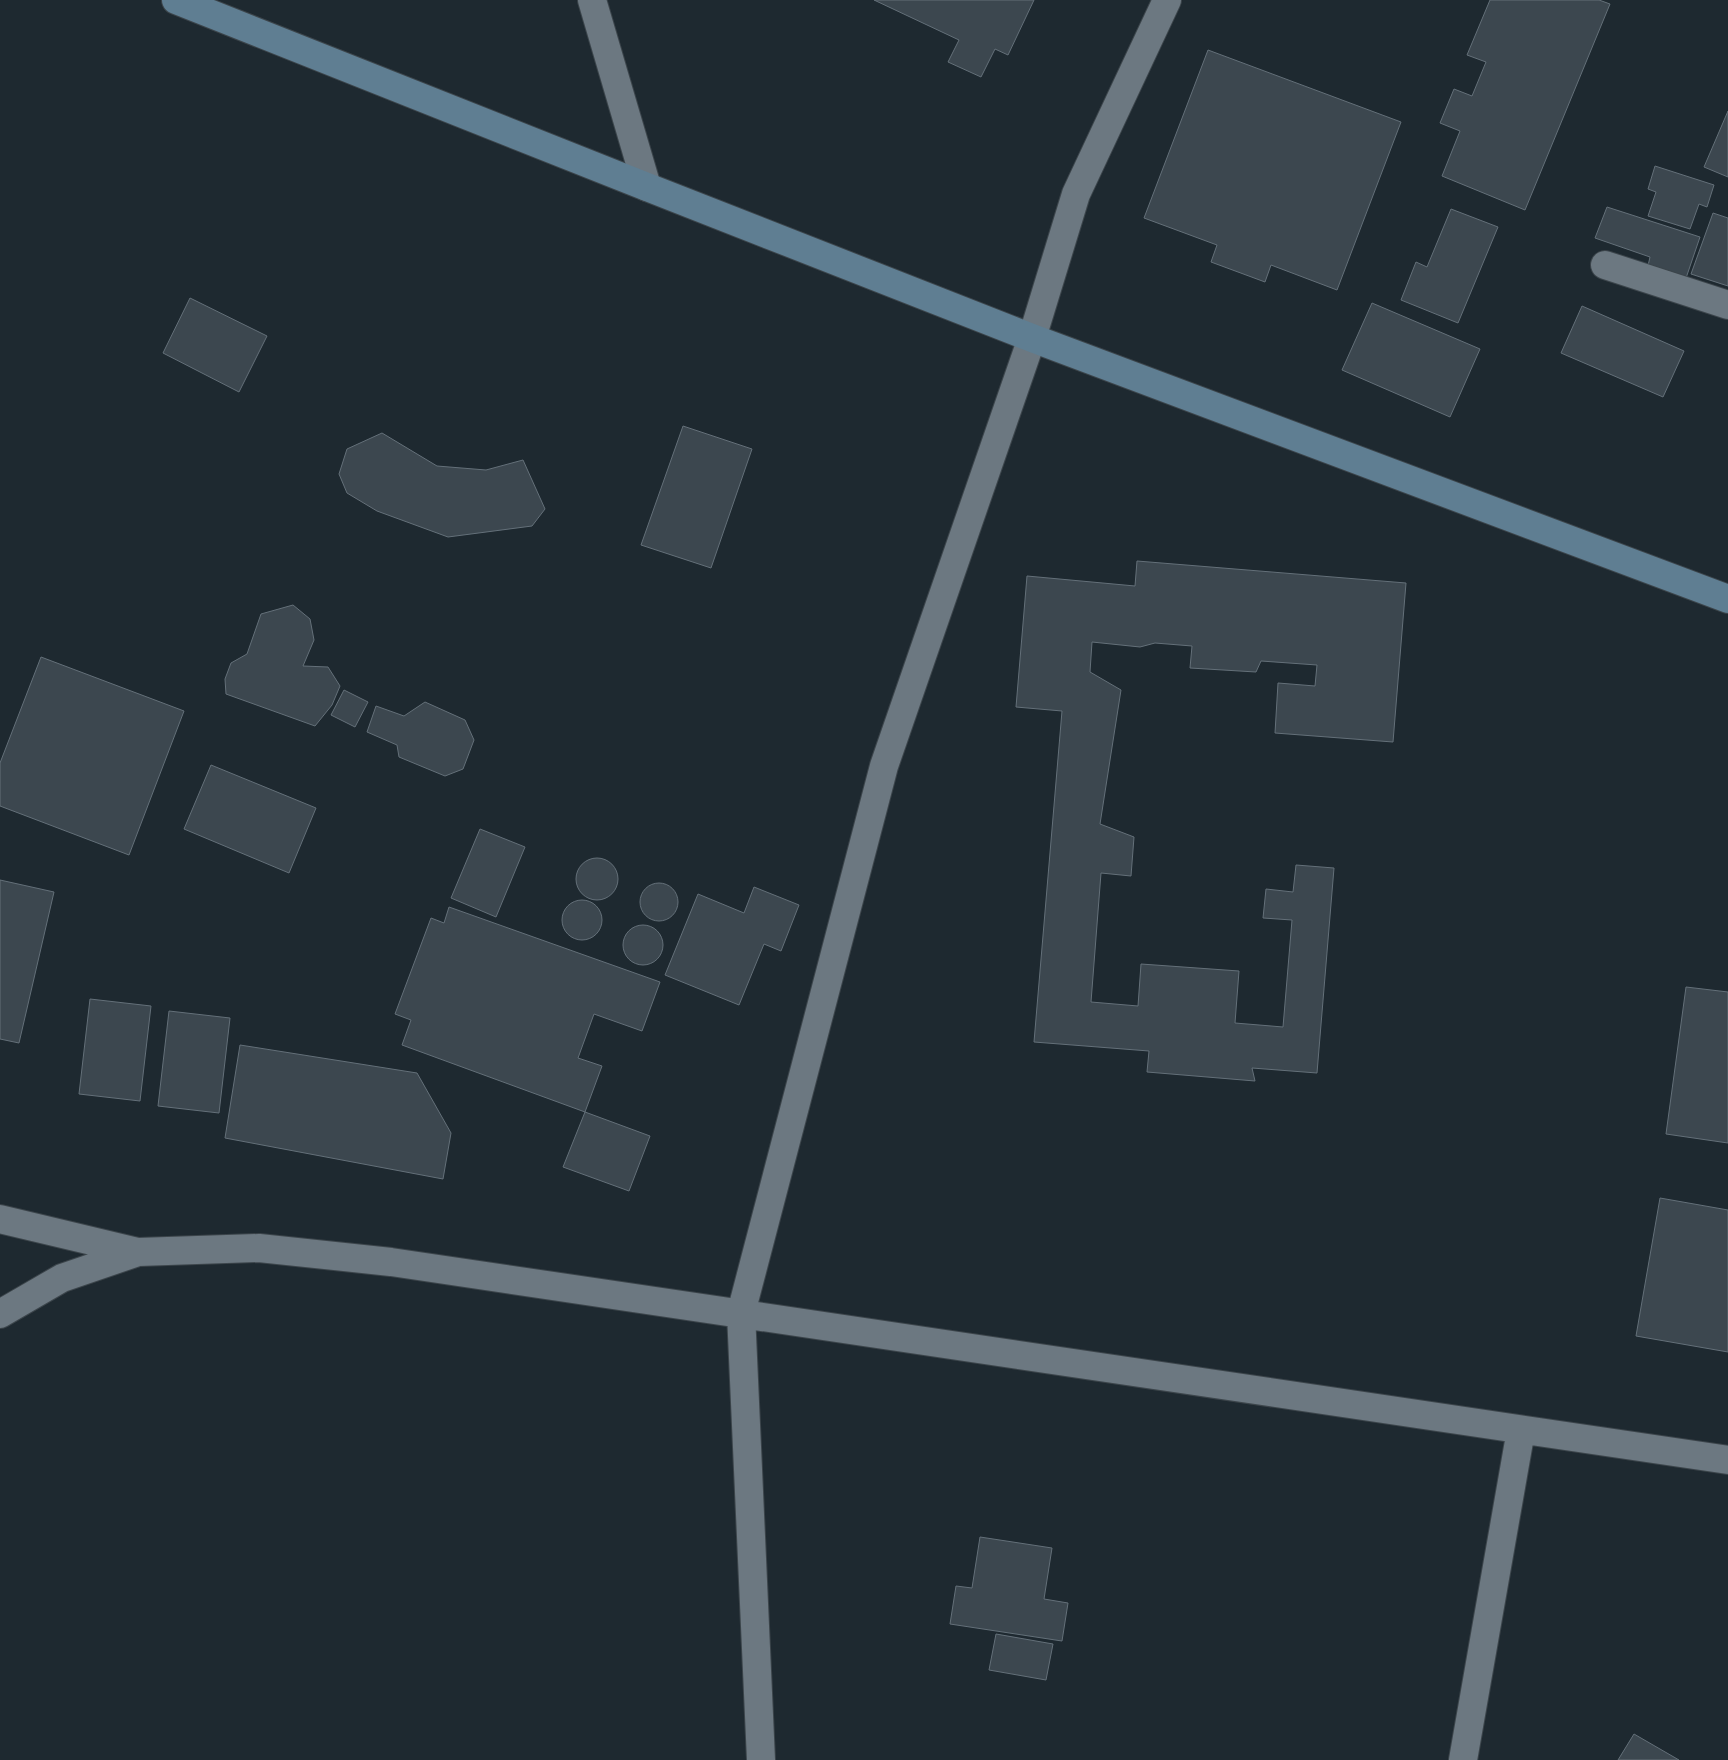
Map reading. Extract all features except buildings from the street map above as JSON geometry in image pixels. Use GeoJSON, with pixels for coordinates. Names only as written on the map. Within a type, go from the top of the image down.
{"type":"FeatureCollection","features":[{"type":"Feature","properties":{"kind":"street"},"geometry":{"type":"LineString","coordinates":[[176,0],[1032,338],[1728,599]]}},
{"type":"Feature","properties":{"kind":"street"},"geometry":{"type":"LineString","coordinates":[[592,0],[647,187]]}},
{"type":"Feature","properties":{"kind":"street"},"geometry":{"type":"LineString","coordinates":[[762,1760],[741,1313],[884,766],[1032,338],[1076,194],[1167,0]]}},
{"type":"Feature","properties":{"kind":"street"},"geometry":{"type":"LineString","coordinates":[[1605,265],[1728,305]]}},
{"type":"Feature","properties":{"kind":"street"},"geometry":{"type":"LineString","coordinates":[[0,1219],[138,1252],[259,1248],[391,1262],[1728,1460]]}},
{"type":"Feature","properties":{"kind":"street"},"geometry":{"type":"LineString","coordinates":[[0,1314],[62,1278],[138,1252]]}},
{"type":"Feature","properties":{"kind":"street"},"geometry":{"type":"LineString","coordinates":[[1464,1760],[1521,1430]]}}]}
